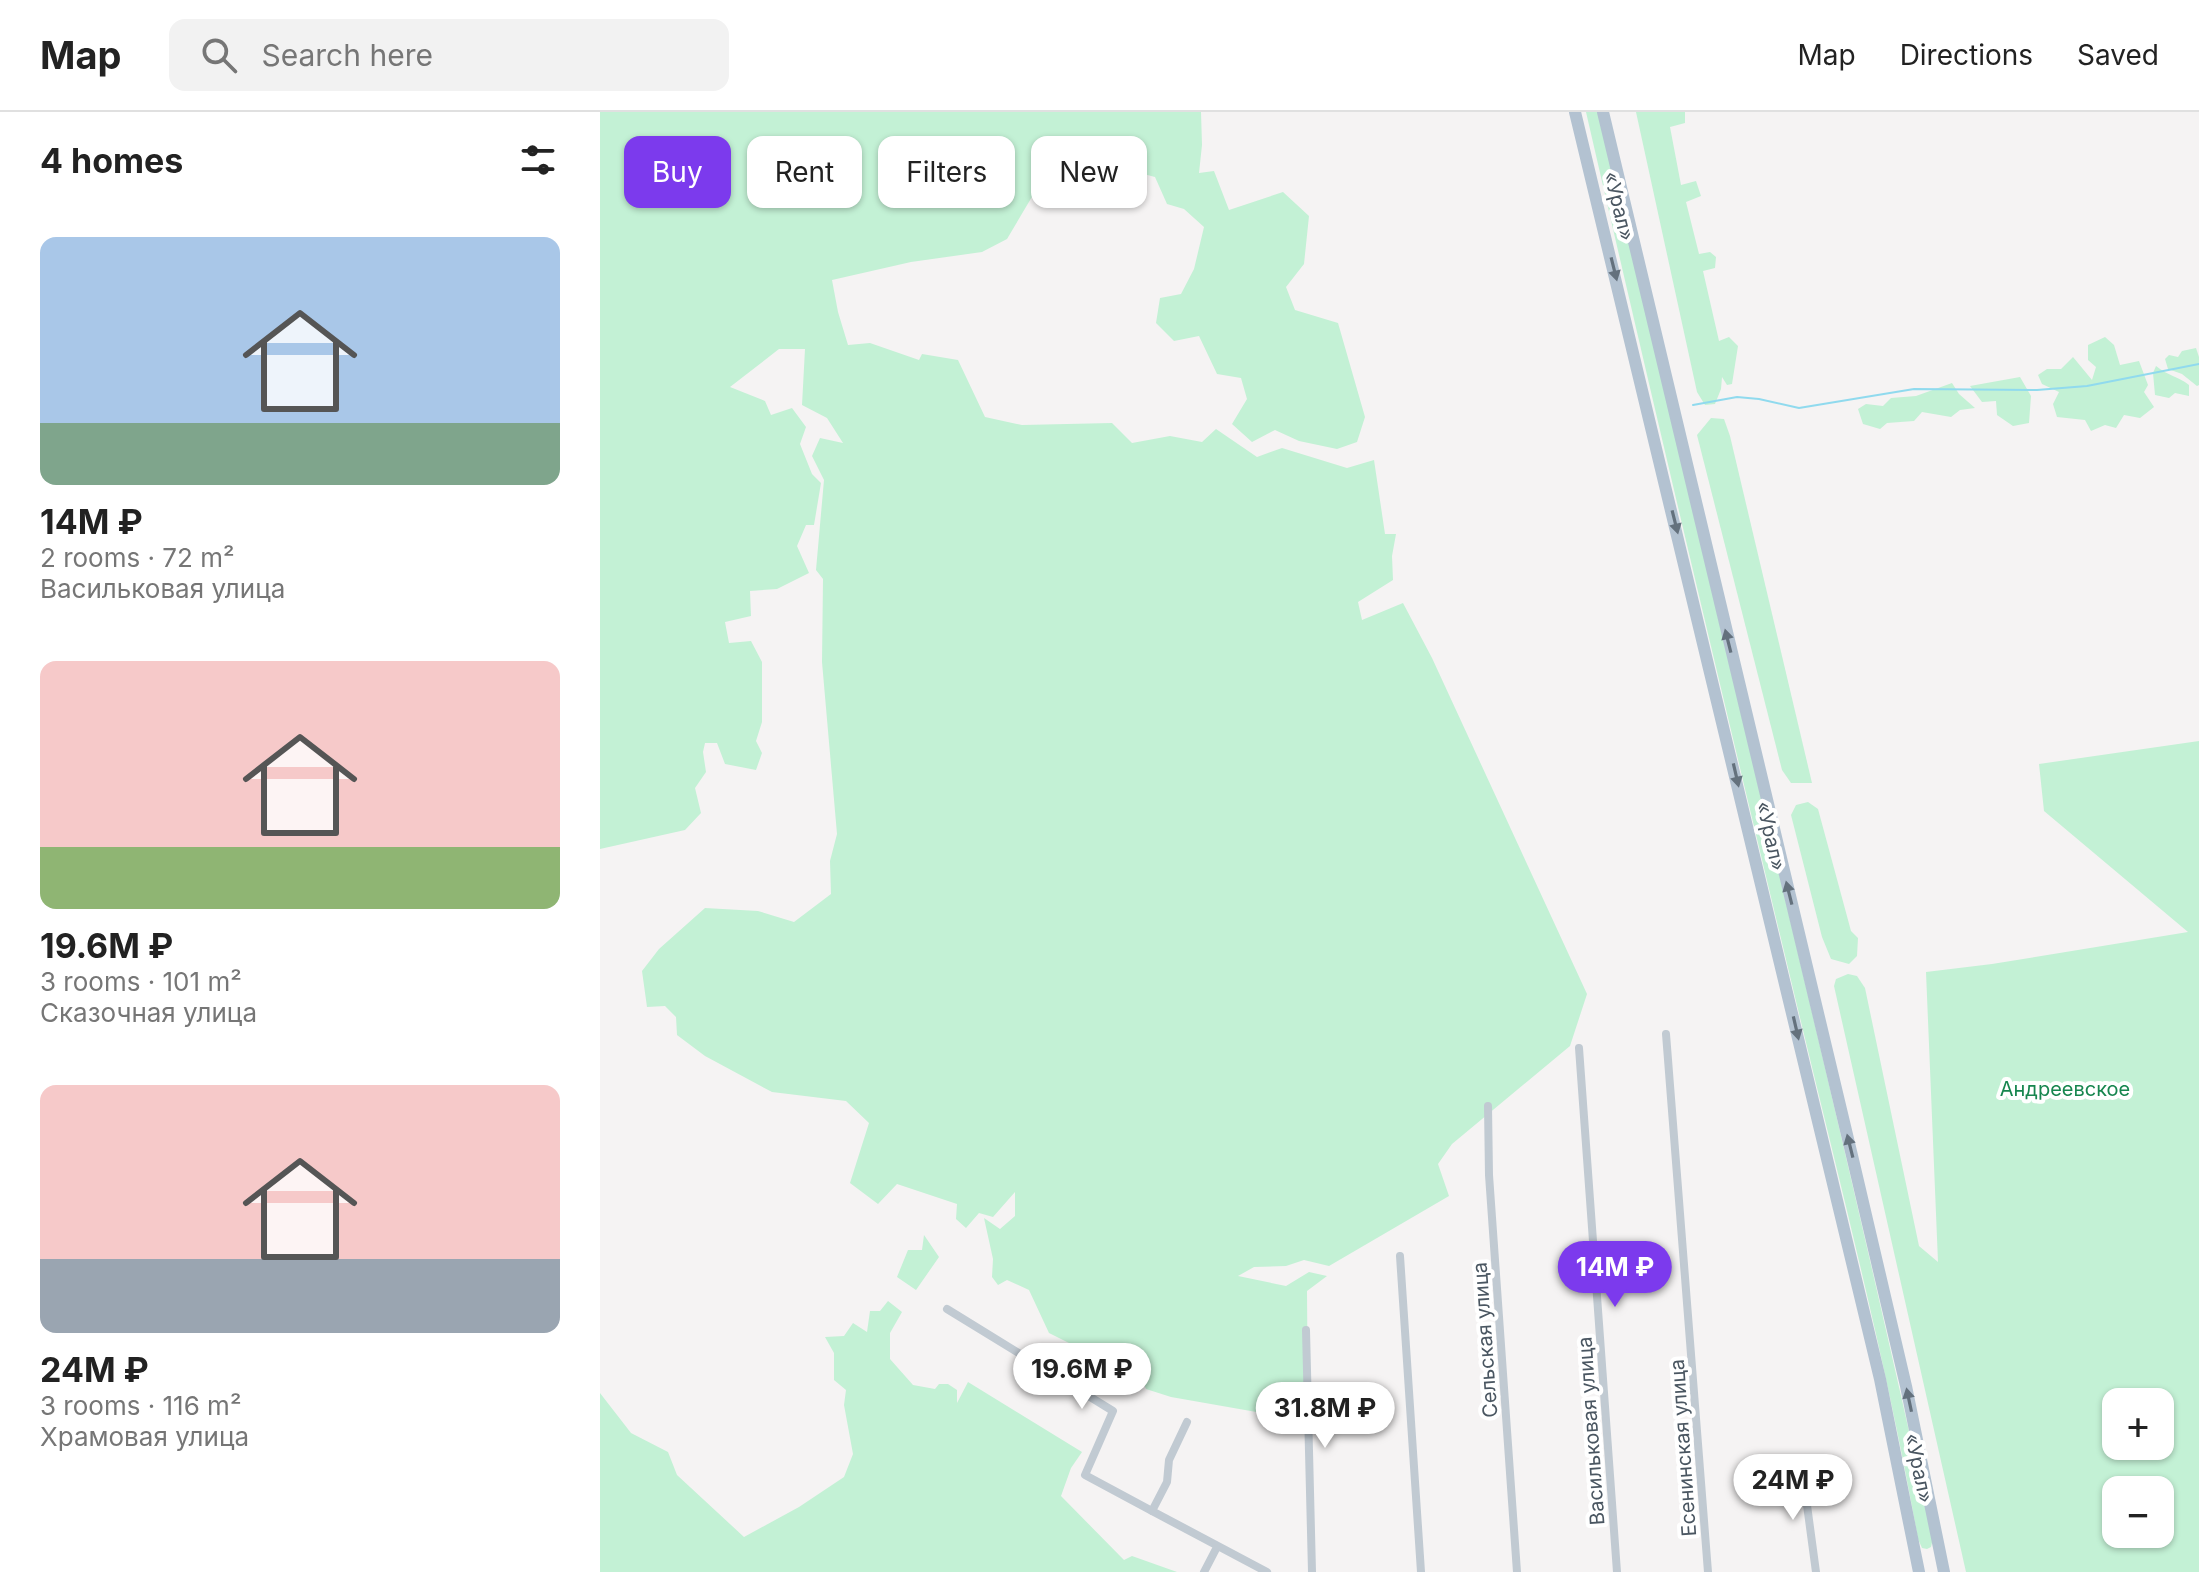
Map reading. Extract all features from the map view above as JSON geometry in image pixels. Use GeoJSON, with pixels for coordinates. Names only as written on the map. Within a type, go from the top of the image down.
{"type":"FeatureCollection","features":[{"type":"Feature","properties":{"kind":"main road","name":"«Урал»"},"geometry":{"type":"LineString","coordinates":[[1575,112],[1876,1364],[1918,1567]]}},
{"type":"Feature","properties":{"kind":"main road","name":"«Урал»"},"geometry":{"type":"LineString","coordinates":[[1603,112],[1906,1386],[1944,1572]]}},
{"type":"Feature","properties":{"kind":"main road"},"geometry":{"type":"LineString","coordinates":[[1918,1567],[1922,1553],[1930,1552],[1938,1572]]}},
{"type":"Feature","properties":{"kind":"street","name":"Есенинская улица"},"geometry":{"type":"LineString","coordinates":[[1666,1034],[1708,1572]]}},
{"type":"Feature","properties":{"kind":"street","name":"Васильковая улица"},"geometry":{"type":"LineString","coordinates":[[1579,1048],[1617,1572]]}},
{"type":"Feature","properties":{"kind":"street","name":"Сельская улица"},"geometry":{"type":"LineString","coordinates":[[1488,1106],[1489,1175],[1517,1572]]}},
{"type":"Feature","properties":{"kind":"street"},"geometry":{"type":"LineString","coordinates":[[1400,1256],[1421,1572]]}},
{"type":"Feature","properties":{"kind":"street"},"geometry":{"type":"LineString","coordinates":[[947,1309],[1113,1411],[1085,1475],[1267,1572]]}},
{"type":"Feature","properties":{"kind":"street"},"geometry":{"type":"LineString","coordinates":[[1306,1330],[1312,1572]]}},
{"type":"Feature","properties":{"kind":"street"},"geometry":{"type":"LineString","coordinates":[[1152,1511],[1167,1482],[1169,1460],[1187,1422]]}},
{"type":"Feature","properties":{"kind":"street"},"geometry":{"type":"LineString","coordinates":[[1802,1468],[1816,1572]]}},
{"type":"Feature","properties":{"kind":"street"},"geometry":{"type":"LineString","coordinates":[[1204,1572],[1217,1547]]}},
{"type":"Feature","properties":{"kind":"green space"},"geometry":{"type":"Polygon","coordinates":[[[600,112],[1201,112],[1199,173],[1214,171],[1229,210],[1283,192],[1309,216],[1304,264],[1286,287],[1295,310],[1338,323],[1365,417],[1357,442],[1337,449],[1299,441],[1275,430],[1252,442],[1232,424],[1247,399],[1241,378],[1217,374],[1199,336],[1174,341],[1156,323],[1160,298],[1181,294],[1194,269],[1204,227],[1184,209],[1167,204],[1155,177],[1147,175],[1147,136],[1031,136],[1031,198],[1007,239],[982,252],[911,262],[832,280],[848,345],[870,343],[919,360],[922,354],[958,360],[985,417],[1022,425],[1112,423],[1132,443],[1170,436],[1202,442],[1216,429],[1257,457],[1282,448],[1347,468],[1374,460],[1385,534],[1396,534],[1392,556],[1393,580],[1358,602],[1362,620],[1403,603],[1432,658],[1587,994],[1570,1046],[1452,1144],[1438,1164],[1449,1196],[1329,1266],[1304,1260],[1286,1266],[1254,1267],[1238,1276],[1286,1286],[1309,1272],[1327,1276],[1307,1291],[1308,1421],[1171,1397],[1146,1389],[1136,1363],[1099,1358],[1049,1333],[1029,1290],[1007,1280],[998,1285],[992,1277],[993,1259],[984,1218],[1000,1229],[1015,1216],[1015,1192],[993,1217],[979,1213],[966,1228],[956,1219],[957,1204],[897,1184],[878,1204],[850,1183],[869,1123],[846,1101],[772,1092],[705,1056],[677,1035],[676,1017],[665,1006],[647,1007],[642,971],[659,949],[705,908],[758,911],[794,922],[831,894],[830,861],[837,834],[822,662],[823,579],[816,570],[824,480],[812,456],[820,438],[843,443],[827,418],[802,405],[805,349],[779,349],[730,387],[765,401],[771,415],[792,408],[806,427],[800,444],[812,474],[821,483],[814,525],[806,525],[797,546],[809,573],[777,589],[750,591],[751,616],[725,622],[729,643],[751,641],[762,662],[762,722],[756,741],[762,753],[756,770],[725,764],[717,743],[705,743],[706,772],[695,788],[701,813],[685,830],[600,849],[600,112]]]}},
{"type":"Feature","properties":{"kind":"green space"},"geometry":{"type":"Polygon","coordinates":[[[1586,112],[1599,112],[1893,1359],[1933,1538],[1931,1547],[1927,1549],[1922,1548],[1918,1539],[1874,1326],[1586,112]]]}},
{"type":"Feature","properties":{"kind":"green space"},"geometry":{"type":"Polygon","coordinates":[[[1636,112],[1685,112],[1685,123],[1670,127],[1681,185],[1696,181],[1701,196],[1686,202],[1699,254],[1710,252],[1716,257],[1715,268],[1703,271],[1719,341],[1729,337],[1738,346],[1732,384],[1727,385],[1722,377],[1715,404],[1705,405],[1697,392],[1636,112]]]}},
{"type":"Feature","properties":{"kind":"green space"},"geometry":{"type":"Polygon","coordinates":[[[2105,337],[2114,345],[2120,365],[2139,361],[2148,385],[2144,392],[2154,407],[2140,418],[2124,415],[2116,428],[2105,425],[2091,431],[2085,420],[2057,417],[2053,404],[2059,392],[2042,384],[2038,375],[2047,369],[2061,369],[2073,357],[2092,380],[2096,367],[2088,360],[2088,345],[2105,337]]]}},
{"type":"Feature","properties":{"kind":"green space"},"geometry":{"type":"Polygon","coordinates":[[[2196,348],[2199,357],[2197,386],[2182,374],[2168,369],[2165,359],[2169,355],[2178,357],[2182,351],[2196,348]]]}},
{"type":"Feature","properties":{"kind":"green space"},"geometry":{"type":"Polygon","coordinates":[[[2156,366],[2189,385],[2189,396],[2175,393],[2169,398],[2155,395],[2153,373],[2156,366]]]}},
{"type":"Feature","properties":{"kind":"green space"},"geometry":{"type":"Polygon","coordinates":[[[2020,377],[2031,396],[2029,423],[2013,426],[1997,415],[1996,401],[1982,402],[1970,386],[2020,377]]]}},
{"type":"Feature","properties":{"kind":"green space"},"geometry":{"type":"Polygon","coordinates":[[[1952,383],[1975,408],[1960,410],[1951,417],[1922,412],[1914,421],[1887,423],[1880,429],[1863,424],[1858,409],[1866,404],[1883,406],[1891,398],[1916,396],[1952,383]]]}},
{"type":"Feature","properties":{"kind":"green space"},"geometry":{"type":"Polygon","coordinates":[[[1711,418],[1724,419],[1730,436],[1812,783],[1791,783],[1782,770],[1697,435],[1711,418]]]}},
{"type":"Feature","properties":{"kind":"green space","name":"Андреевское"},"geometry":{"type":"Polygon","coordinates":[[[2199,741],[2199,1572],[1966,1572],[1834,986],[1836,979],[1848,974],[1857,976],[1865,988],[1919,1246],[1938,1262],[1926,972],[2188,932],[2044,811],[2039,764],[2199,741]]]}},
{"type":"Feature","properties":{"kind":"green space"},"geometry":{"type":"Polygon","coordinates":[[[1808,802],[1818,809],[1851,931],[1858,938],[1857,956],[1849,964],[1831,959],[1822,937],[1791,815],[1796,805],[1808,802]]]}},
{"type":"Feature","properties":{"kind":"green space"},"geometry":{"type":"Polygon","coordinates":[[[924,1235],[939,1257],[916,1290],[897,1277],[908,1250],[922,1250],[924,1235]]]}},
{"type":"Feature","properties":{"kind":"green space"},"geometry":{"type":"Polygon","coordinates":[[[888,1301],[902,1312],[890,1333],[890,1359],[913,1385],[935,1389],[939,1384],[948,1384],[957,1390],[957,1403],[968,1382],[1082,1452],[1071,1468],[1061,1496],[1124,1560],[1132,1556],[1177,1572],[600,1572],[600,1393],[631,1433],[668,1452],[677,1475],[744,1537],[799,1507],[844,1477],[853,1454],[844,1405],[846,1390],[834,1380],[834,1353],[825,1337],[844,1336],[853,1323],[867,1332],[870,1311],[880,1311],[888,1301]]]}},
{"type":"Feature","properties":{"kind":"waterway"},"geometry":{"type":"LineString","coordinates":[[1693,405],[1737,397],[1799,408],[1914,389],[2037,390],[2087,386],[2199,364]]}}]}
